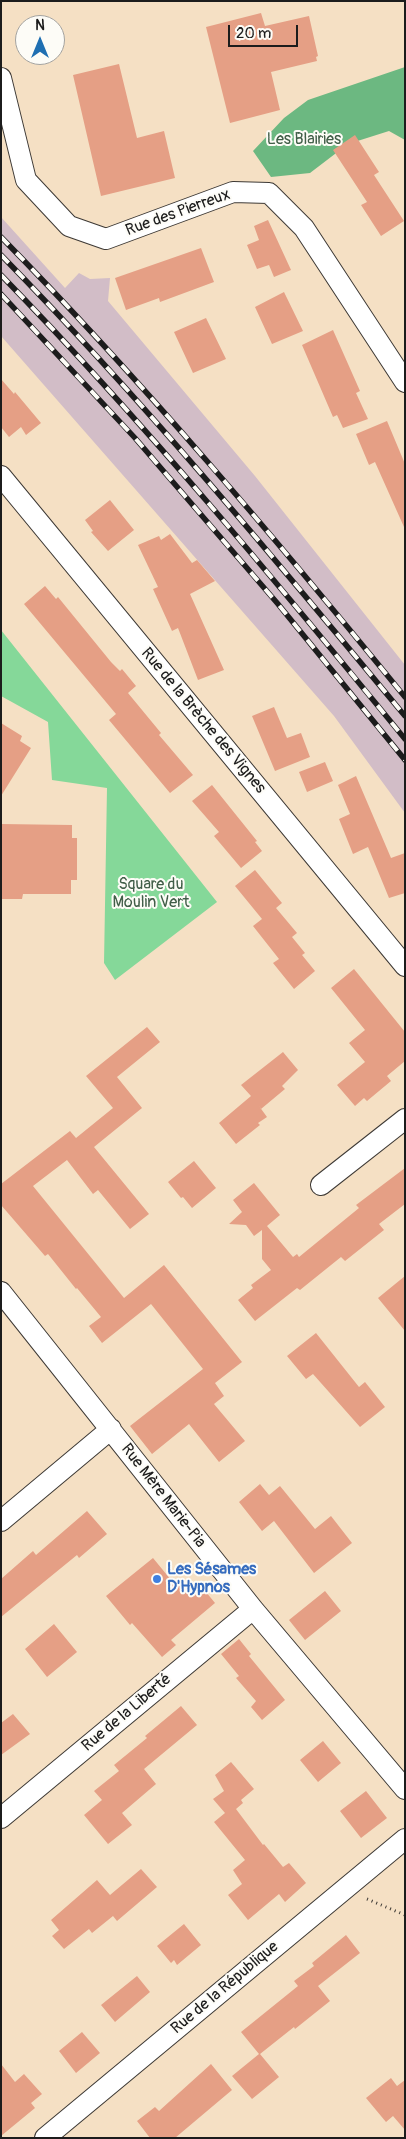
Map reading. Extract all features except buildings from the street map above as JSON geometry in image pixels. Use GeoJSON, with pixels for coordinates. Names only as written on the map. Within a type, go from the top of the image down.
{"type":"FeatureCollection","features":[{"type":"Feature","properties":{"kind":"street","name":"Rue des Pierreux"},"geometry":{"type":"LineString","coordinates":[[1,78],[26,180],[69,226],[106,239],[233,192],[269,193],[304,228],[405,382]]}},
{"type":"Feature","properties":{"kind":"street","name":"Rue de la Brèche des Vignes"},"geometry":{"type":"LineString","coordinates":[[1,476],[405,966]]}},
{"type":"Feature","properties":{"kind":"street"},"geometry":{"type":"LineString","coordinates":[[321,1185],[405,1119]]}},
{"type":"Feature","properties":{"kind":"street","name":"Rue Mère Marie-Pia"},"geometry":{"type":"LineString","coordinates":[[1,1292],[253,1609],[405,1789]]}},
{"type":"Feature","properties":{"kind":"street"},"geometry":{"type":"LineString","coordinates":[[1,1521],[110,1429]]}},
{"type":"Feature","properties":{"kind":"street","name":"Rue de la Liberté"},"geometry":{"type":"LineString","coordinates":[[1,1818],[253,1609]]}},
{"type":"Feature","properties":{"kind":"street","name":"Rue de la République"},"geometry":{"type":"LineString","coordinates":[[45,2138],[405,1839]]}},
{"type":"Feature","properties":{"kind":"path"},"geometry":{"type":"LineString","coordinates":[[347,1886],[371,1901],[405,1915]]}},
{"type":"Feature","properties":{"kind":"shaded area"},"geometry":{"type":"Polygon","coordinates":[[[1,217],[65,288],[79,273],[90,279],[110,278],[108,301],[255,476],[405,665],[405,813],[334,716],[1,336],[1,217]]]}},
{"type":"Feature","properties":{"kind":"green space","name":"Les Blairies"},"geometry":{"type":"Polygon","coordinates":[[[405,67],[405,140],[389,131],[348,144],[310,173],[271,177],[253,151],[284,118],[308,100],[405,67]]]}},
{"type":"Feature","properties":{"kind":"green space","name":"Square du Moulin Vert"},"geometry":{"type":"Polygon","coordinates":[[[1,630],[217,902],[115,980],[104,963],[107,788],[52,780],[48,722],[1,696],[1,630]]]}},
{"type":"Feature","properties":{"kind":"railway"},"geometry":{"type":"LineString","coordinates":[[1,237],[158,405],[308,579],[405,697]]}},
{"type":"Feature","properties":{"kind":"railway"},"geometry":{"type":"LineString","coordinates":[[1,255],[54,310],[208,481],[405,716]]}},
{"type":"Feature","properties":{"kind":"railway"},"geometry":{"type":"LineString","coordinates":[[1,275],[106,387],[208,502],[405,739]]}},
{"type":"Feature","properties":{"kind":"railway"},"geometry":{"type":"LineString","coordinates":[[1,294],[135,438],[278,604],[405,760]]}},
{"type":"Feature","properties":{"kind":"place","name":"Les Sésames D'Hypnos"},"geometry":{"type":"Point","coordinates":[157,1579]}}]}
